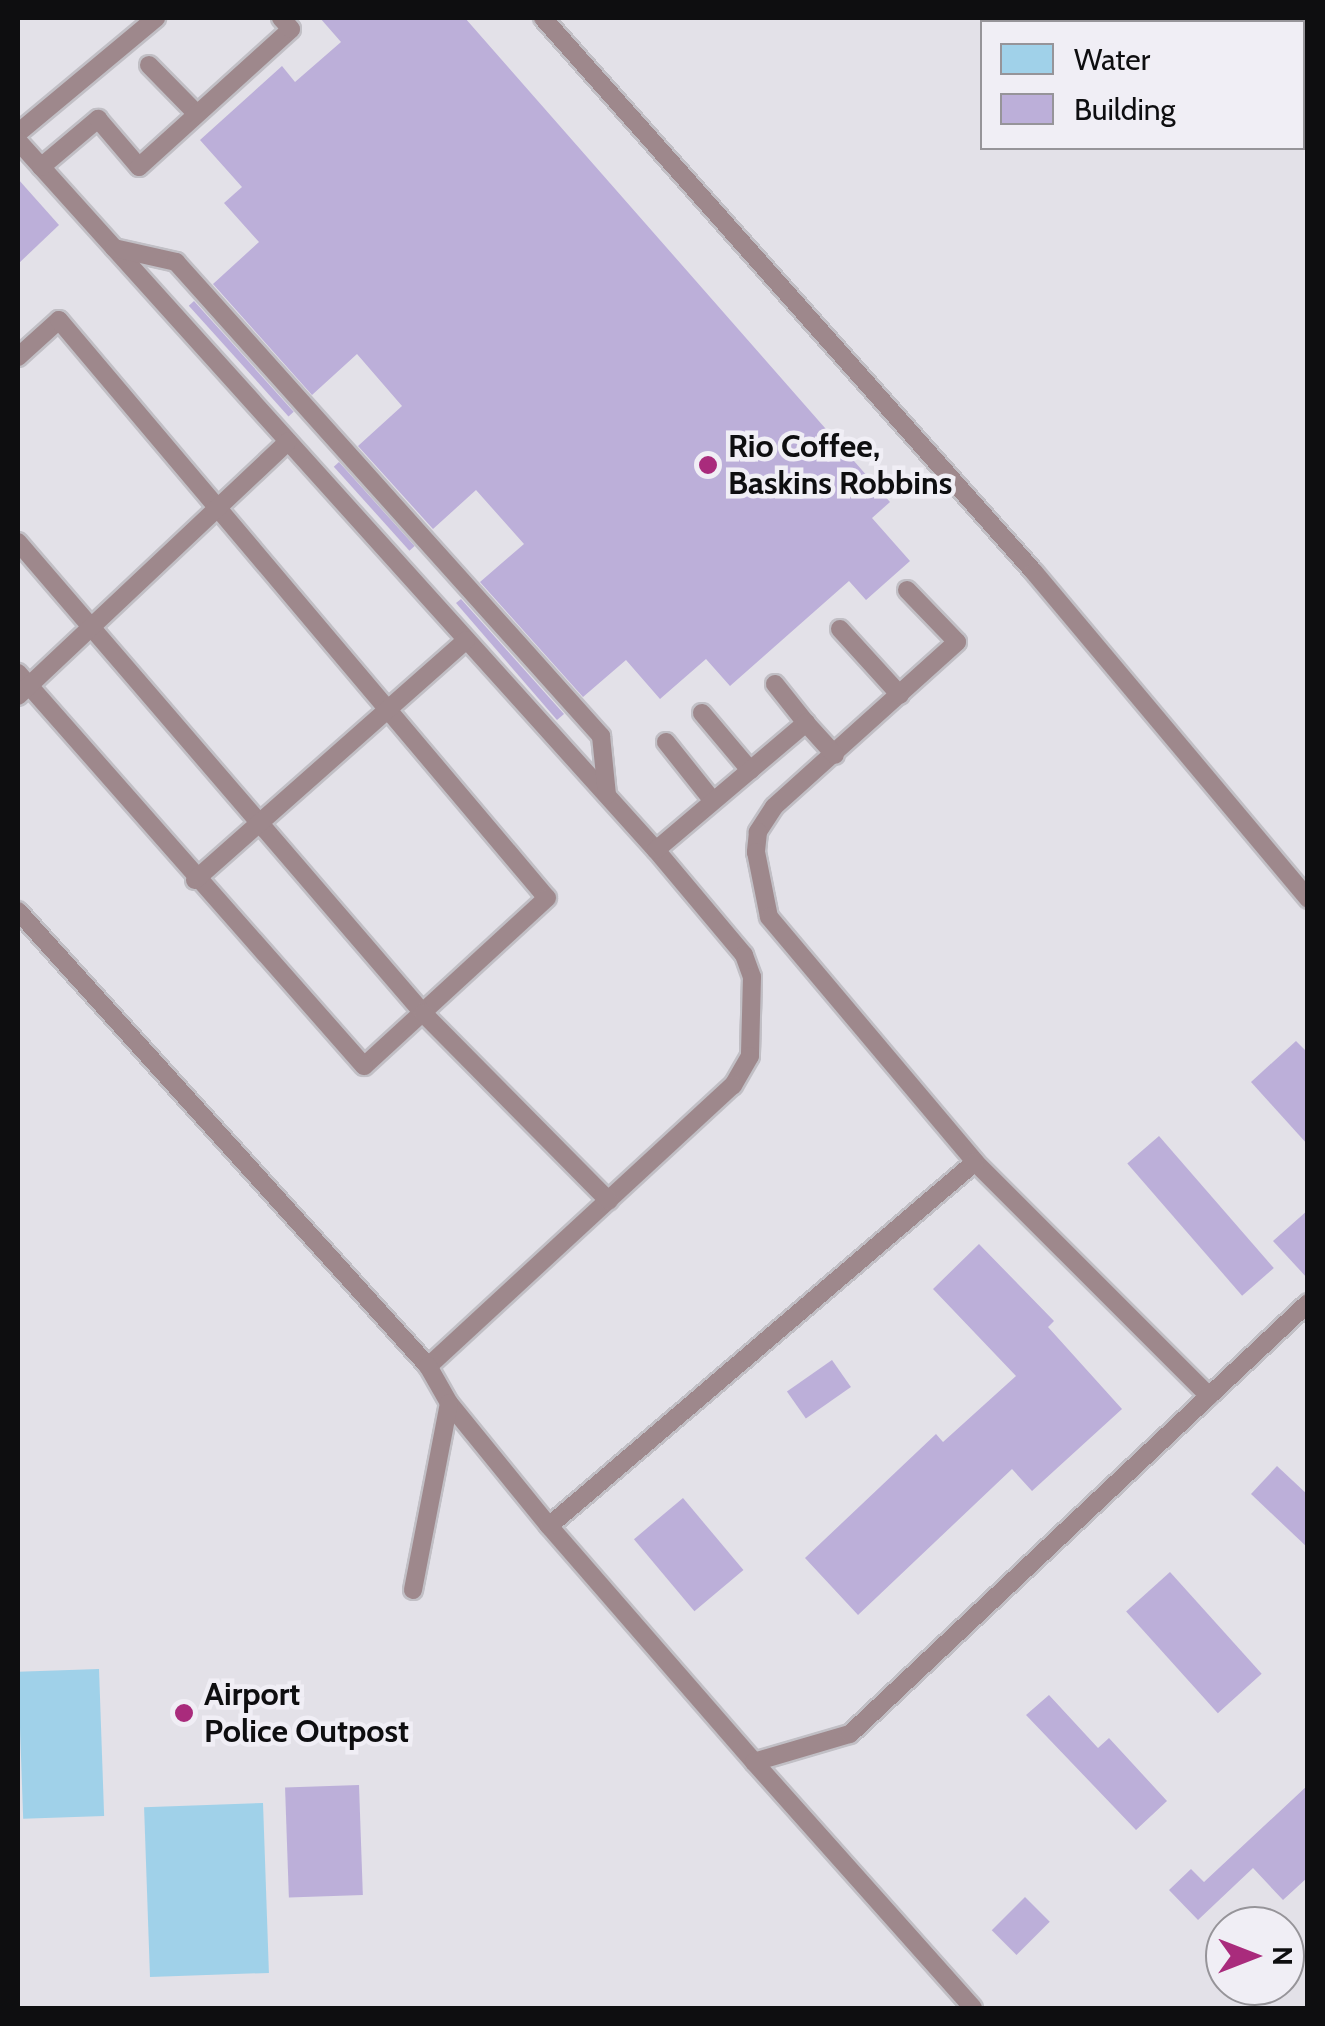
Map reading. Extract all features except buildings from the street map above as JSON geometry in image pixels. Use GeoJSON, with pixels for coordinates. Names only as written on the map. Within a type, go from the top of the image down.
{"type":"FeatureCollection","features":[{"type":"Feature","properties":{"kind":"lane"},"geometry":{"type":"LineString","coordinates":[[18,133],[156,18]]}},
{"type":"Feature","properties":{"kind":"lane"},"geometry":{"type":"LineString","coordinates":[[41,167],[98,119],[139,167],[291,29],[281,18]]}},
{"type":"Feature","properties":{"kind":"lane"},"geometry":{"type":"LineString","coordinates":[[543,18],[1034,572],[1308,899]]}},
{"type":"Feature","properties":{"kind":"lane"},"geometry":{"type":"LineString","coordinates":[[148,64],[196,114]]}},
{"type":"Feature","properties":{"kind":"lane"},"geometry":{"type":"LineString","coordinates":[[18,141],[656,850],[744,955],[752,977],[750,1056],[733,1085],[428,1366]]}},
{"type":"Feature","properties":{"kind":"lane"},"geometry":{"type":"LineString","coordinates":[[114,248],[176,262],[190,277],[602,736],[607,796]]}},
{"type":"Feature","properties":{"kind":"lane"},"geometry":{"type":"LineString","coordinates":[[18,357],[60,320],[219,507],[390,709],[547,898],[364,1066],[21,685],[90,628],[219,507],[288,442]]}},
{"type":"Feature","properties":{"kind":"lane"},"geometry":{"type":"LineString","coordinates":[[18,542],[90,628],[264,820],[423,1013],[609,1201]]}},
{"type":"Feature","properties":{"kind":"lane"},"geometry":{"type":"LineString","coordinates":[[908,590],[957,642],[774,807],[758,832],[759,884],[769,917],[975,1162],[1210,1396]]}},
{"type":"Feature","properties":{"kind":"lane"},"geometry":{"type":"LineString","coordinates":[[840,629],[900,695]]}},
{"type":"Feature","properties":{"kind":"lane"},"geometry":{"type":"LineString","coordinates":[[196,880],[466,640]]}},
{"type":"Feature","properties":{"kind":"lane"},"geometry":{"type":"LineString","coordinates":[[775,684],[835,755]]}},
{"type":"Feature","properties":{"kind":"lane"},"geometry":{"type":"LineString","coordinates":[[702,714],[750,770]]}},
{"type":"Feature","properties":{"kind":"lane"},"geometry":{"type":"LineString","coordinates":[[656,850],[806,722]]}},
{"type":"Feature","properties":{"kind":"lane"},"geometry":{"type":"LineString","coordinates":[[666,742],[713,801]]}},
{"type":"Feature","properties":{"kind":"lane"},"geometry":{"type":"LineString","coordinates":[[18,911],[428,1366],[449,1403],[550,1526],[974,2008]]}},
{"type":"Feature","properties":{"kind":"lane"},"geometry":{"type":"LineString","coordinates":[[550,1526],[975,1162]]}},
{"type":"Feature","properties":{"kind":"lane"},"geometry":{"type":"LineString","coordinates":[[754,1762],[850,1734],[1308,1303]]}},
{"type":"Feature","properties":{"kind":"lane"},"geometry":{"type":"LineString","coordinates":[[413,1590],[449,1403]]}},
{"type":"Feature","properties":{"kind":"water"},"geometry":{"type":"Polygon","coordinates":[[[99,1669],[104,1816],[23,1819],[18,1672],[99,1669]]]}},
{"type":"Feature","properties":{"kind":"water"},"geometry":{"type":"Polygon","coordinates":[[[263,1803],[269,1973],[150,1977],[144,1807],[263,1803]]]}},
{"type":"Feature","properties":{"kind":"place","name":"Rio Coffee, Baskins Robbins"},"geometry":{"type":"Point","coordinates":[708,465]}},
{"type":"Feature","properties":{"kind":"place","name":"Airport Police Outpost"},"geometry":{"type":"Point","coordinates":[184,1713]}}]}
